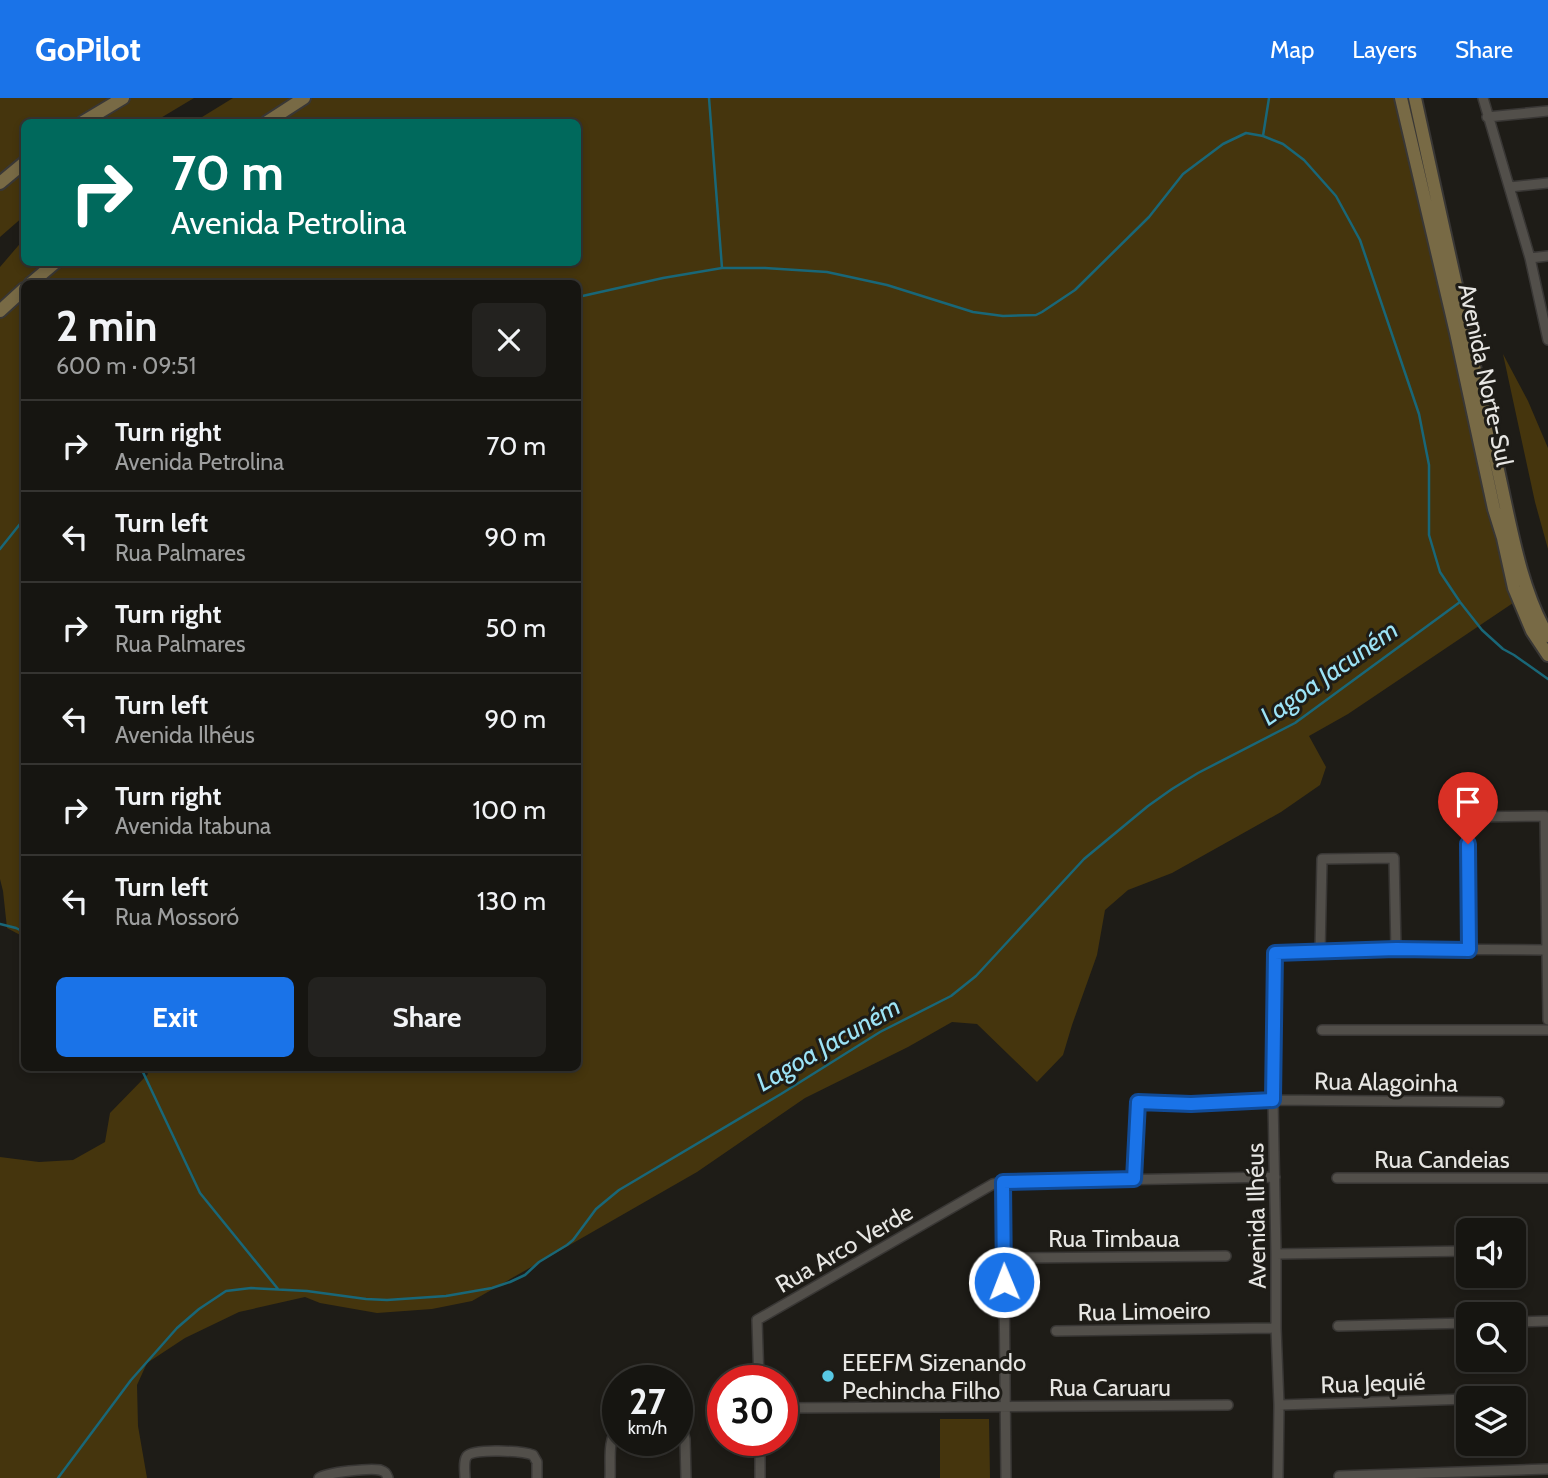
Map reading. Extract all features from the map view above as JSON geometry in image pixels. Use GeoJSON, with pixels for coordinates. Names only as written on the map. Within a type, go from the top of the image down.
{"type":"FeatureCollection","features":[{"type":"Feature","properties":{"kind":"main road"},"geometry":{"type":"LineString","coordinates":[[272,119],[304,98]]}},
{"type":"Feature","properties":{"kind":"main road","name":"Avenida Norte-Sul"},"geometry":{"type":"LineString","coordinates":[[1401,98],[1514,588],[1532,631],[1548,656]]}},
{"type":"Feature","properties":{"kind":"main road","name":"Avenida Norte-Sul"},"geometry":{"type":"LineString","coordinates":[[1415,98],[1511,528],[1531,600],[1548,636]]}},
{"type":"Feature","properties":{"kind":"main road"},"geometry":{"type":"LineString","coordinates":[[88,119],[118,101]]}},
{"type":"Feature","properties":{"kind":"main road"},"geometry":{"type":"LineString","coordinates":[[106,119],[118,101]]}},
{"type":"Feature","properties":{"kind":"main road"},"geometry":{"type":"LineString","coordinates":[[0,183],[21,166]]}},
{"type":"Feature","properties":{"kind":"main road"},"geometry":{"type":"LineString","coordinates":[[35,280],[50,266]]}},
{"type":"Feature","properties":{"kind":"main road"},"geometry":{"type":"LineString","coordinates":[[0,311],[21,292]]}},
{"type":"Feature","properties":{"kind":"street"},"geometry":{"type":"LineString","coordinates":[[1483,98],[1531,258],[1548,340]]}},
{"type":"Feature","properties":{"kind":"street"},"geometry":{"type":"LineString","coordinates":[[1488,117],[1548,111]]}},
{"type":"Feature","properties":{"kind":"street"},"geometry":{"type":"LineString","coordinates":[[1510,187],[1548,183]]}},
{"type":"Feature","properties":{"kind":"street"},"geometry":{"type":"LineString","coordinates":[[1531,258],[1548,256]]}},
{"type":"Feature","properties":{"kind":"street"},"geometry":{"type":"LineString","coordinates":[[1469,950],[1467,817],[1545,816],[1548,1020]]}},
{"type":"Feature","properties":{"kind":"street"},"geometry":{"type":"LineString","coordinates":[[1396,949],[1394,858],[1322,859],[1320,952],[1396,949],[1546,950]]}},
{"type":"Feature","properties":{"kind":"street","name":"Avenida Ilhéus"},"geometry":{"type":"LineString","coordinates":[[1278,1478],[1273,1100],[1275,953],[1320,952]]}},
{"type":"Feature","properties":{"kind":"street"},"geometry":{"type":"LineString","coordinates":[[1322,1030],[1548,1030]]}},
{"type":"Feature","properties":{"kind":"street","name":"Rua Alagoinha"},"geometry":{"type":"LineString","coordinates":[[1134,1179],[1138,1102],[1499,1102]]}},
{"type":"Feature","properties":{"kind":"street"},"geometry":{"type":"LineString","coordinates":[[1006,1478],[1003,1182],[1275,1177]]}},
{"type":"Feature","properties":{"kind":"street","name":"Rua Candeias"},"geometry":{"type":"LineString","coordinates":[[1337,1178],[1548,1178]]}},
{"type":"Feature","properties":{"kind":"street","name":"Rua Arco Verde"},"geometry":{"type":"LineString","coordinates":[[758,1365],[757,1320],[993,1184],[1003,1182]]}},
{"type":"Feature","properties":{"kind":"street"},"geometry":{"type":"LineString","coordinates":[[1276,1254],[1456,1251]]}},
{"type":"Feature","properties":{"kind":"street","name":"Rua Timbaua"},"geometry":{"type":"LineString","coordinates":[[1003,1258],[1226,1256]]}},
{"type":"Feature","properties":{"kind":"street"},"geometry":{"type":"LineString","coordinates":[[1526,1322],[1548,1321]]}},
{"type":"Feature","properties":{"kind":"street"},"geometry":{"type":"LineString","coordinates":[[1338,1326],[1456,1323]]}},
{"type":"Feature","properties":{"kind":"street","name":"Rua Limoeiro"},"geometry":{"type":"LineString","coordinates":[[1056,1331],[1276,1328]]}},
{"type":"Feature","properties":{"kind":"street","name":"Rua Jequié"},"geometry":{"type":"LineString","coordinates":[[1279,1405],[1456,1399]]}},
{"type":"Feature","properties":{"kind":"street","name":"Rua Caruaru"},"geometry":{"type":"LineString","coordinates":[[798,1408],[1228,1405]]}},
{"type":"Feature","properties":{"kind":"street"},"geometry":{"type":"LineString","coordinates":[[465,1478],[467,1456],[477,1452],[524,1452],[533,1455],[537,1462],[537,1478]]}},
{"type":"Feature","properties":{"kind":"street"},"geometry":{"type":"LineString","coordinates":[[610,1478],[611,1456]]}},
{"type":"Feature","properties":{"kind":"street"},"geometry":{"type":"LineString","coordinates":[[685,1456],[686,1478]]}},
{"type":"Feature","properties":{"kind":"street"},"geometry":{"type":"LineString","coordinates":[[760,1456],[760,1478]]}},
{"type":"Feature","properties":{"kind":"street"},"geometry":{"type":"LineString","coordinates":[[1339,1476],[1548,1469]]}},
{"type":"Feature","properties":{"kind":"street"},"geometry":{"type":"LineString","coordinates":[[319,1478],[325,1474],[380,1470],[386,1473],[388,1478]]}},
{"type":"Feature","properties":{"kind":"shaded area"},"geometry":{"type":"Polygon","coordinates":[[[0,98],[194,98],[159,119],[21,119],[21,219],[0,237],[0,98]]]}},
{"type":"Feature","properties":{"kind":"shaded area"},"geometry":{"type":"Polygon","coordinates":[[[233,98],[1396,98],[1478,462],[1516,601],[1348,714],[1309,736],[1326,767],[1320,785],[1281,812],[1172,873],[1128,890],[1105,910],[1097,955],[1063,1055],[1037,1082],[977,1024],[952,1022],[805,1098],[697,1172],[472,1301],[432,1309],[377,1313],[320,1303],[305,1297],[239,1312],[185,1338],[147,1363],[137,1385],[138,1426],[147,1478],[0,1478],[0,1157],[39,1162],[73,1160],[105,1142],[110,1113],[148,1074],[146,1071],[581,1071],[581,280],[21,280],[21,935],[7,928],[0,879],[0,267],[21,242],[21,266],[581,266],[581,119],[199,119],[233,98]]]}},
{"type":"Feature","properties":{"kind":"shaded area"},"geometry":{"type":"Polygon","coordinates":[[[1503,354],[1528,401],[1548,448],[1548,549],[1535,502],[1503,354]]]}},
{"type":"Feature","properties":{"kind":"shaded area"},"geometry":{"type":"Polygon","coordinates":[[[940,1419],[989,1419],[990,1478],[940,1478],[940,1419]]]}},
{"type":"Feature","properties":{"kind":"waterway"},"geometry":{"type":"LineString","coordinates":[[709,98],[722,268]]}},
{"type":"Feature","properties":{"kind":"waterway"},"geometry":{"type":"LineString","coordinates":[[1263,136],[1269,98]]}},
{"type":"Feature","properties":{"kind":"waterway"},"geometry":{"type":"LineString","coordinates":[[581,296],[722,268],[765,268],[827,272],[887,285],[973,312],[1003,316],[1036,315],[1075,290],[1149,217],[1183,174],[1223,144],[1246,133],[1263,136],[1283,144],[1304,160],[1336,196],[1360,240],[1419,414],[1429,465],[1429,535],[1440,572],[1482,630],[1503,649],[1548,679]]}},
{"type":"Feature","properties":{"kind":"waterway"},"geometry":{"type":"LineString","coordinates":[[0,549],[21,523]]}},
{"type":"Feature","properties":{"kind":"waterway","name":"Lagoa Jacuném"},"geometry":{"type":"LineString","coordinates":[[58,1478],[131,1380],[177,1328],[226,1291],[251,1288],[307,1291],[387,1300],[446,1296],[492,1288],[525,1275],[539,1262],[573,1240],[596,1209],[619,1190],[880,1032],[951,996],[976,976],[1084,859],[1148,806],[1198,773],[1295,723],[1460,602]]}},
{"type":"Feature","properties":{"kind":"waterway","name":"Lagoa Jacuném"},"geometry":{"type":"LineString","coordinates":[[0,924],[21,930]]}},
{"type":"Feature","properties":{"kind":"waterway","name":"Lagoa Jacuném"},"geometry":{"type":"LineString","coordinates":[[142,1071],[200,1193],[278,1289]]}},
{"type":"Feature","properties":{"kind":"place","name":"EEEFM Sizenando Pechincha Filho"},"geometry":{"type":"Point","coordinates":[828,1376]}},
{"type":"Feature","properties":{"kind":"route"},"geometry":{"type":"LineString","coordinates":[[1004,1282],[1003,1182],[1134,1179],[1138,1102],[1191,1104],[1273,1100],[1275,953],[1396,949],[1469,950],[1468,844]]}}]}
